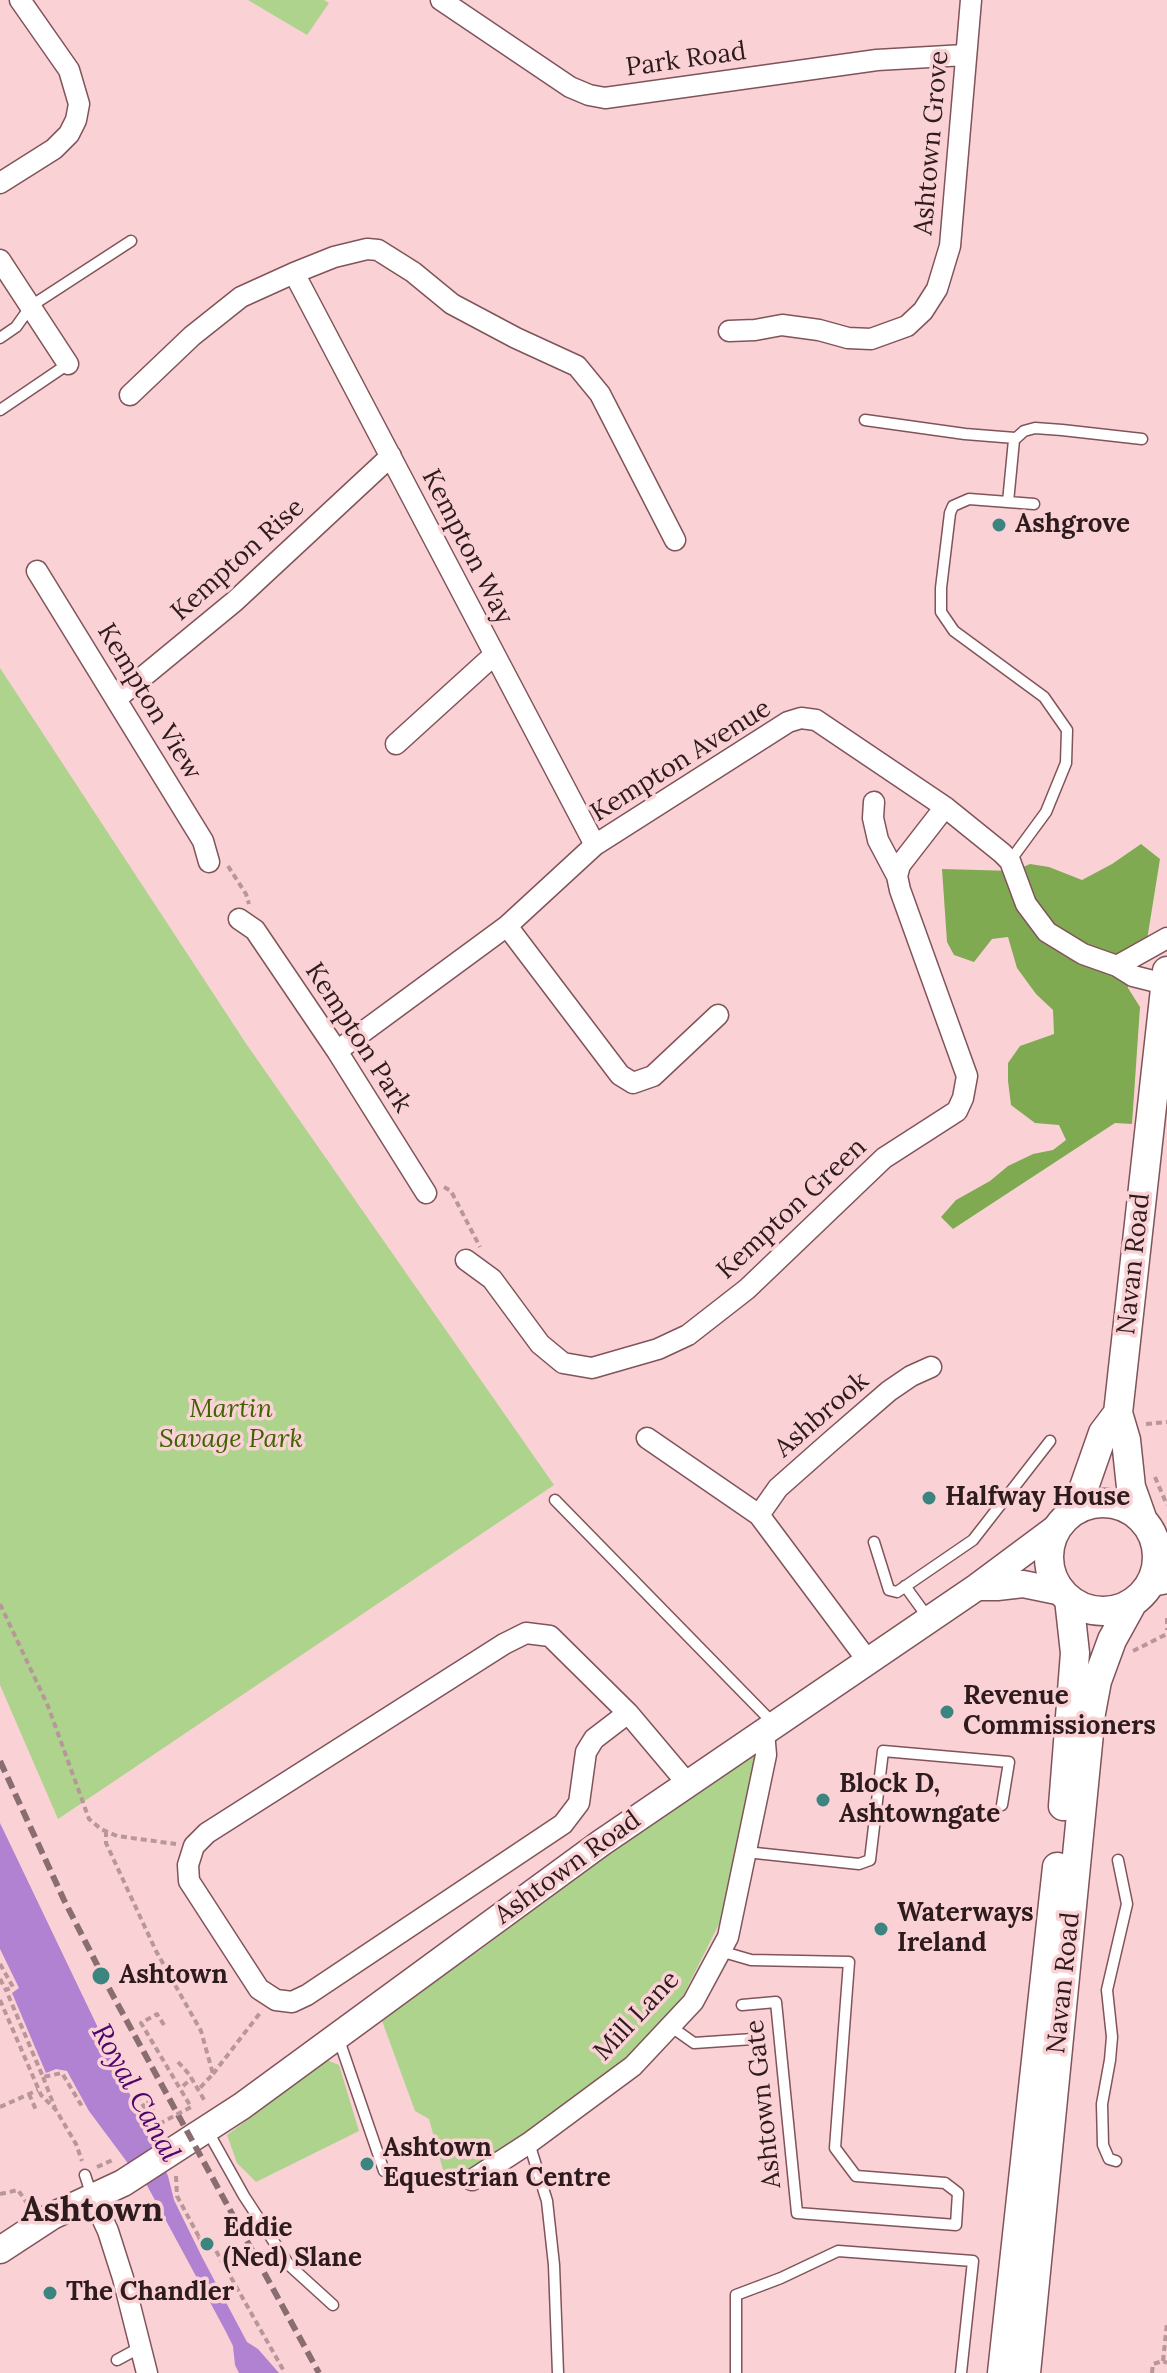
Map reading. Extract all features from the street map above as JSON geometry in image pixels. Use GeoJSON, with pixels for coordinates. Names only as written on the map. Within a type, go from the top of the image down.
{"type":"FeatureCollection","features":[{"type":"Feature","properties":{"kind":"main road","name":"Navan Road"},"geometry":{"type":"LineString","coordinates":[[1155,1537],[1131,1487],[1126,1440],[1166,978]]}},
{"type":"Feature","properties":{"kind":"main road","name":"Navan Road"},"geometry":{"type":"LineString","coordinates":[[1067,1518],[1103,1433],[1130,1418]]}},
{"type":"Feature","properties":{"kind":"main road"},"geometry":{"type":"LineString","coordinates":[[1091,1503],[1124,1506],[1155,1537],[1157,1562],[1150,1589],[1122,1608],[1099,1611],[1088,1609],[1066,1596],[1053,1578],[1049,1554],[1051,1542],[1067,1518],[1091,1503]]}},
{"type":"Feature","properties":{"kind":"main road","name":"Navan Road"},"geometry":{"type":"LineString","coordinates":[[1026,2373],[1091,1713],[1097,1681],[1112,1640],[1150,1589]]}},
{"type":"Feature","properties":{"kind":"main road","name":"Navan Road"},"geometry":{"type":"LineString","coordinates":[[1002,2373],[1060,1834],[1075,1653],[1066,1596]]}},
{"type":"Feature","properties":{"kind":"street"},"geometry":{"type":"LineString","coordinates":[[0,183],[54,149],[69,134],[79,104],[69,70],[20,0]]}},
{"type":"Feature","properties":{"kind":"street","name":"Park Road"},"geometry":{"type":"LineString","coordinates":[[441,0],[570,87],[605,98],[877,60],[965,55]]}},
{"type":"Feature","properties":{"kind":"street","name":"Ashtown Grove"},"geometry":{"type":"LineString","coordinates":[[729,331],[782,325],[848,338],[871,339],[907,326],[923,311],[937,289],[950,246],[971,0]]}},
{"type":"Feature","properties":{"kind":"street"},"geometry":{"type":"LineString","coordinates":[[130,395],[192,336],[241,297],[294,273],[356,251],[378,250],[413,272],[452,304],[577,366],[600,394],[675,540]]}},
{"type":"Feature","properties":{"kind":"street"},"geometry":{"type":"LineString","coordinates":[[0,260],[68,364]]}},
{"type":"Feature","properties":{"kind":"street","name":"Kempton Way"},"geometry":{"type":"LineString","coordinates":[[294,273],[595,845]]}},
{"type":"Feature","properties":{"kind":"street","name":"Kempton Rise"},"geometry":{"type":"LineString","coordinates":[[116,699],[235,601],[391,456]]}},
{"type":"Feature","properties":{"kind":"street","name":"Kempton View"},"geometry":{"type":"LineString","coordinates":[[37,571],[203,841],[209,862]]}},
{"type":"Feature","properties":{"kind":"street"},"geometry":{"type":"LineString","coordinates":[[396,744],[494,655]]}},
{"type":"Feature","properties":{"kind":"street","name":"Kempton Avenue"},"geometry":{"type":"LineString","coordinates":[[337,1051],[507,926],[595,845],[788,722],[801,718],[816,720],[945,807],[1010,861],[1026,904],[1047,932],[1083,954],[1117,966],[1133,976],[1166,978]]}},
{"type":"Feature","properties":{"kind":"street","name":"Kempton Green"},"geometry":{"type":"LineString","coordinates":[[466,1260],[492,1279],[540,1344],[563,1363],[592,1368],[658,1349],[688,1335],[747,1289],[884,1158],[957,1111],[967,1076],[897,876],[878,840],[873,818],[874,802]]}},
{"type":"Feature","properties":{"kind":"street"},"geometry":{"type":"LineString","coordinates":[[897,876],[900,865],[945,807]]}},
{"type":"Feature","properties":{"kind":"street","name":"Kempton Park"},"geometry":{"type":"LineString","coordinates":[[247,924],[337,1051],[426,1193]]}},
{"type":"Feature","properties":{"kind":"street"},"geometry":{"type":"LineString","coordinates":[[507,926],[620,1075],[633,1083],[653,1076],[718,1015]]}},
{"type":"Feature","properties":{"kind":"street"},"geometry":{"type":"LineString","coordinates":[[1117,966],[1167,938]]}},
{"type":"Feature","properties":{"kind":"street","name":"Ashbrook"},"geometry":{"type":"LineString","coordinates":[[759,1515],[778,1488],[889,1391],[931,1367]]}},
{"type":"Feature","properties":{"kind":"street"},"geometry":{"type":"LineString","coordinates":[[647,1438],[759,1515],[868,1661]]}},
{"type":"Feature","properties":{"kind":"street","name":"Ashtown Road"},"geometry":{"type":"LineString","coordinates":[[88,2185],[135,2175],[166,2155],[205,2119],[337,2036],[687,1783],[977,1587],[1067,1518]]}},
{"type":"Feature","properties":{"kind":"street","name":"Ashtown Road"},"geometry":{"type":"LineString","coordinates":[[977,1587],[1023,1584],[1066,1596]]}},
{"type":"Feature","properties":{"kind":"street"},"geometry":{"type":"LineString","coordinates":[[628,1713],[594,1739],[586,1752],[579,1803],[563,1824],[292,2002],[276,2000],[259,1989],[189,1881],[188,1865],[194,1846],[207,1833],[526,1633],[550,1636],[628,1713],[687,1783]]}},
{"type":"Feature","properties":{"kind":"street","name":"Mill Lane"},"geometry":{"type":"LineString","coordinates":[[472,2180],[529,2143],[633,2066],[693,2002],[728,1937],[769,1728]]}},
{"type":"Feature","properties":{"kind":"street"},"geometry":{"type":"LineString","coordinates":[[0,2250],[52,2216],[88,2185],[108,2231],[147,2373]]}},
{"type":"Feature","properties":{"kind":"lane"},"geometry":{"type":"LineString","coordinates":[[0,338],[16,327],[31,306],[131,241]]}},
{"type":"Feature","properties":{"kind":"lane"},"geometry":{"type":"LineString","coordinates":[[0,410],[68,364]]}},
{"type":"Feature","properties":{"kind":"lane"},"geometry":{"type":"LineString","coordinates":[[865,420],[1015,438],[1035,428],[1142,439]]}},
{"type":"Feature","properties":{"kind":"lane"},"geometry":{"type":"LineString","coordinates":[[1008,502],[1015,438]]}},
{"type":"Feature","properties":{"kind":"lane"},"geometry":{"type":"LineString","coordinates":[[1010,861],[1046,812],[1066,763],[1067,730],[1044,697],[954,631],[941,612],[953,506],[969,499],[1034,504]]}},
{"type":"Feature","properties":{"kind":"lane"},"geometry":{"type":"LineString","coordinates":[[874,1542],[889,1590],[897,1592],[973,1540],[1050,1441]]}},
{"type":"Feature","properties":{"kind":"lane"},"geometry":{"type":"LineString","coordinates":[[555,1500],[769,1728]]}},
{"type":"Feature","properties":{"kind":"lane"},"geometry":{"type":"LineString","coordinates":[[905,1586],[929,1619]]}},
{"type":"Feature","properties":{"kind":"lane"},"geometry":{"type":"LineString","coordinates":[[746,1852],[859,1864],[870,1860],[883,1751],[1009,1762],[1002,1805]]}},
{"type":"Feature","properties":{"kind":"lane"},"geometry":{"type":"LineString","coordinates":[[1116,2161],[1109,2159],[1103,2145],[1102,2104],[1112,2037],[1107,1990],[1127,1904],[1118,1860]]}},
{"type":"Feature","properties":{"kind":"lane","name":"Ashtown Gate"},"geometry":{"type":"LineString","coordinates":[[720,1951],[751,1960],[849,1962],[835,2148],[856,2176],[945,2183],[958,2193],[956,2225],[797,2213],[776,2002],[742,2005]]}},
{"type":"Feature","properties":{"kind":"lane"},"geometry":{"type":"LineString","coordinates":[[670,2026],[694,2043],[753,2039]]}},
{"type":"Feature","properties":{"kind":"lane"},"geometry":{"type":"LineString","coordinates":[[337,2036],[384,2171]]}},
{"type":"Feature","properties":{"kind":"lane"},"geometry":{"type":"LineString","coordinates":[[205,2119],[244,2196],[289,2265],[333,2305]]}},
{"type":"Feature","properties":{"kind":"lane"},"geometry":{"type":"LineString","coordinates":[[529,2143],[548,2214],[554,2265],[558,2373]]}},
{"type":"Feature","properties":{"kind":"lane"},"geometry":{"type":"LineString","coordinates":[[736,2373],[736,2295],[838,2251],[973,2261],[961,2373]]}},
{"type":"Feature","properties":{"kind":"lane"},"geometry":{"type":"LineString","coordinates":[[117,2360],[141,2347]]}},
{"type":"Feature","properties":{"kind":"path"},"geometry":{"type":"LineString","coordinates":[[203,841],[226,863],[246,894],[247,924]]}},
{"type":"Feature","properties":{"kind":"path"},"geometry":{"type":"LineString","coordinates":[[412,1170],[451,1191],[477,1239],[492,1279]]}},
{"type":"Feature","properties":{"kind":"path"},"geometry":{"type":"LineString","coordinates":[[1130,1418],[1167,1422]]}},
{"type":"Feature","properties":{"kind":"path"},"geometry":{"type":"LineString","coordinates":[[1130,1418],[1143,1434]]}},
{"type":"Feature","properties":{"kind":"path"},"geometry":{"type":"LineString","coordinates":[[1152,1469],[1167,1505]]}},
{"type":"Feature","properties":{"kind":"path"},"geometry":{"type":"LineString","coordinates":[[0,1604],[48,1706],[89,1819],[117,1836],[194,1846]]}},
{"type":"Feature","properties":{"kind":"path"},"geometry":{"type":"LineString","coordinates":[[1167,1618],[1167,1630]]}},
{"type":"Feature","properties":{"kind":"path"},"geometry":{"type":"LineString","coordinates":[[106,1831],[106,1843],[144,1924],[201,2031],[213,2074]]}},
{"type":"Feature","properties":{"kind":"path"},"geometry":{"type":"LineString","coordinates":[[0,1964],[13,1987],[6,1990]]}},
{"type":"Feature","properties":{"kind":"path"},"geometry":{"type":"LineString","coordinates":[[0,1979],[56,2110],[76,2144],[88,2185]]}},
{"type":"Feature","properties":{"kind":"path"},"geometry":{"type":"LineString","coordinates":[[0,2000],[39,2090],[56,2110]]}},
{"type":"Feature","properties":{"kind":"path"},"geometry":{"type":"LineString","coordinates":[[198,2090],[255,2018],[276,2000]]}},
{"type":"Feature","properties":{"kind":"path"},"geometry":{"type":"LineString","coordinates":[[164,2025],[157,2014],[141,2023],[205,2119]]}},
{"type":"Feature","properties":{"kind":"path"},"geometry":{"type":"LineString","coordinates":[[178,2062],[198,2090],[205,2119]]}},
{"type":"Feature","properties":{"kind":"path"},"geometry":{"type":"LineString","coordinates":[[43,2077],[62,2073],[83,2108]]}},
{"type":"Feature","properties":{"kind":"path"},"geometry":{"type":"LineString","coordinates":[[183,2086],[192,2078]]}},
{"type":"Feature","properties":{"kind":"path"},"geometry":{"type":"LineString","coordinates":[[0,2107],[39,2090]]}},
{"type":"Feature","properties":{"kind":"path"},"geometry":{"type":"LineString","coordinates":[[202,2247],[177,2196],[176,2175],[138,2096],[144,2093],[159,2124],[205,2119]]}},
{"type":"Feature","properties":{"kind":"path"},"geometry":{"type":"LineString","coordinates":[[29,2094],[36,2110]]}},
{"type":"Feature","properties":{"kind":"path"},"geometry":{"type":"LineString","coordinates":[[0,2194],[18,2190],[29,2206]]}},
{"type":"Feature","properties":{"kind":"path"},"geometry":{"type":"LineString","coordinates":[[199,2237],[211,2242],[285,2373]]}},
{"type":"Feature","properties":{"kind":"path"},"geometry":{"type":"LineString","coordinates":[[1152,2373],[1153,2364],[1165,2362],[1167,2323]]}},
{"type":"Feature","properties":{"kind":"green space"},"geometry":{"type":"Polygon","coordinates":[[[248,0],[324,0],[329,3],[307,35],[248,0]]]}},
{"type":"Feature","properties":{"kind":"green space","name":"Martin Savage Park"},"geometry":{"type":"Polygon","coordinates":[[[0,668],[247,1045],[554,1485],[58,1819],[0,1685],[0,668]]]}},
{"type":"Feature","properties":{"kind":"green space"},"geometry":{"type":"Polygon","coordinates":[[[1141,844],[1160,859],[1147,940],[1125,950],[1128,988],[1140,1007],[1132,1124],[1115,1123],[953,1229],[941,1217],[956,1200],[990,1181],[1008,1166],[1033,1154],[1053,1150],[1066,1140],[1059,1125],[1035,1123],[1011,1105],[1008,1081],[1008,1063],[1020,1046],[1054,1034],[1053,1010],[1036,994],[1017,968],[1008,937],[992,939],[974,962],[954,955],[947,942],[942,869],[1014,871],[1030,864],[1049,867],[1082,880],[1141,844]]]}},
{"type":"Feature","properties":{"kind":"green space"},"geometry":{"type":"Polygon","coordinates":[[[757,1742],[748,1806],[727,1908],[677,2008],[618,2070],[448,2188],[429,2119],[415,2111],[381,2018],[480,1950],[757,1742]]]}},
{"type":"Feature","properties":{"kind":"green space"},"geometry":{"type":"Polygon","coordinates":[[[327,2060],[339,2065],[359,2131],[256,2182],[237,2163],[227,2135],[327,2060]]]}},
{"type":"Feature","properties":{"kind":"shaded area","name":"Royal Canal"},"geometry":{"type":"Polygon","coordinates":[[[0,1823],[155,2147],[168,2176],[174,2200],[202,2257],[247,2342],[258,2349],[279,2373],[239,2373],[233,2346],[136,2165],[131,2167],[89,2111],[67,2071],[56,2069],[46,2073],[12,1993],[19,1988],[0,1949],[0,1823]]]}},
{"type":"Feature","properties":{"kind":"railway"},"geometry":{"type":"LineString","coordinates":[[0,1761],[64,1900],[111,1992],[319,2373]]}},
{"type":"Feature","properties":{"kind":"place","name":"Ashgrove"},"geometry":{"type":"Point","coordinates":[999,525]}},
{"type":"Feature","properties":{"kind":"place","name":"Halfway House"},"geometry":{"type":"Point","coordinates":[929,1498]}},
{"type":"Feature","properties":{"kind":"place","name":"Revenue Commissioners"},"geometry":{"type":"Point","coordinates":[947,1712]}},
{"type":"Feature","properties":{"kind":"place","name":"Block D, Ashtowngate"},"geometry":{"type":"Point","coordinates":[823,1800]}},
{"type":"Feature","properties":{"kind":"place","name":"Waterways Ireland"},"geometry":{"type":"Point","coordinates":[881,1929]}},
{"type":"Feature","properties":{"kind":"place","name":"Ashtown"},"geometry":{"type":"Point","coordinates":[101,1976]}},
{"type":"Feature","properties":{"kind":"place","name":"Ashtown Equestrian Centre"},"geometry":{"type":"Point","coordinates":[367,2164]}},
{"type":"Feature","properties":{"kind":"place","name":"Eddie (Ned) Slane"},"geometry":{"type":"Point","coordinates":[207,2244]}},
{"type":"Feature","properties":{"kind":"place","name":"The Chandler"},"geometry":{"type":"Point","coordinates":[50,2293]}},
{"type":"Feature","properties":{"kind":"district","name":"Ashtown"},"geometry":{"type":"Point","coordinates":[92,2211]}}]}
